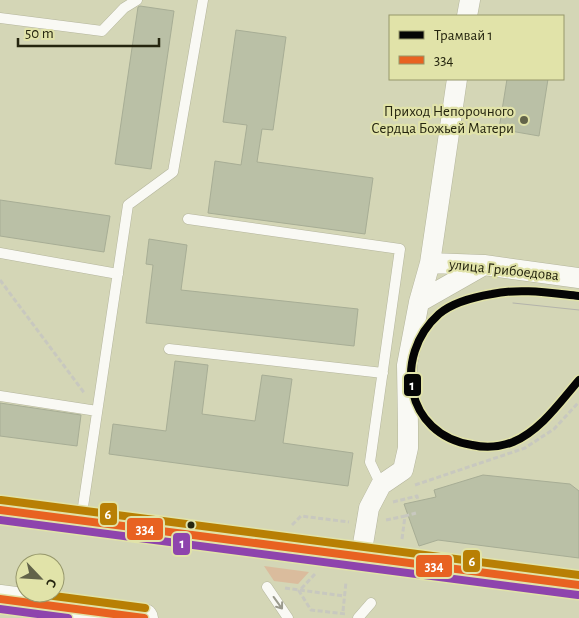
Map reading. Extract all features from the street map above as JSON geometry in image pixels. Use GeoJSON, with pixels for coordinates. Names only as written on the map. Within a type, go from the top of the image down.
{"type":"FeatureCollection","features":[{"type":"Feature","properties":{"kind":"main road"},"geometry":{"type":"LineString","coordinates":[[0,510],[80,520],[358,567],[579,584]]}},
{"type":"Feature","properties":{"kind":"main road"},"geometry":{"type":"LineString","coordinates":[[0,599],[105,616],[144,618]]}},
{"type":"Feature","properties":{"kind":"street"},"geometry":{"type":"LineString","coordinates":[[467,15],[470,0]]}},
{"type":"Feature","properties":{"kind":"street"},"geometry":{"type":"LineString","coordinates":[[358,567],[369,508],[380,485],[403,470],[408,441],[407,365],[430,263],[457,80]]}},
{"type":"Feature","properties":{"kind":"street","name":"улица Грибоедова"},"geometry":{"type":"LineString","coordinates":[[430,263],[484,265],[579,278]]}},
{"type":"Feature","properties":{"kind":"street"},"geometry":{"type":"LineString","coordinates":[[420,302],[484,265]]}},
{"type":"Feature","properties":{"kind":"lane"},"geometry":{"type":"LineString","coordinates":[[0,18],[102,31],[124,8],[138,0]]}},
{"type":"Feature","properties":{"kind":"lane"},"geometry":{"type":"LineString","coordinates":[[80,520],[128,205],[173,172],[203,0]]}},
{"type":"Feature","properties":{"kind":"lane"},"geometry":{"type":"LineString","coordinates":[[188,219],[400,249],[370,462],[380,485]]}},
{"type":"Feature","properties":{"kind":"lane"},"geometry":{"type":"LineString","coordinates":[[0,253],[118,274]]}},
{"type":"Feature","properties":{"kind":"lane"},"geometry":{"type":"LineString","coordinates":[[169,349],[383,373]]}},
{"type":"Feature","properties":{"kind":"lane"},"geometry":{"type":"LineString","coordinates":[[0,396],[97,410]]}},
{"type":"Feature","properties":{"kind":"lane"},"geometry":{"type":"LineString","coordinates":[[267,588],[288,618]]}},
{"type":"Feature","properties":{"kind":"lane"},"geometry":{"type":"LineString","coordinates":[[359,617],[371,603]]}},
{"type":"Feature","properties":{"kind":"path"},"geometry":{"type":"LineString","coordinates":[[0,280],[97,410]]}},
{"type":"Feature","properties":{"kind":"path"},"geometry":{"type":"LineString","coordinates":[[407,488],[525,448],[554,429],[579,402]]}},
{"type":"Feature","properties":{"kind":"path"},"geometry":{"type":"LineString","coordinates":[[389,503],[417,496],[418,501]]}},
{"type":"Feature","properties":{"kind":"path"},"geometry":{"type":"LineString","coordinates":[[382,521],[416,513]]}},
{"type":"Feature","properties":{"kind":"path"},"geometry":{"type":"LineString","coordinates":[[402,541],[405,516]]}},
{"type":"Feature","properties":{"kind":"path"},"geometry":{"type":"LineString","coordinates":[[344,577],[358,567]]}},
{"type":"Feature","properties":{"kind":"path"},"geometry":{"type":"LineString","coordinates":[[325,575],[315,573],[299,591],[311,610],[359,617]]}},
{"type":"Feature","properties":{"kind":"path"},"geometry":{"type":"LineString","coordinates":[[343,610],[346,582]]}},
{"type":"Feature","properties":{"kind":"path"},"geometry":{"type":"LineString","coordinates":[[308,592],[344,596]]}},
{"type":"Feature","properties":{"kind":"shaded area"},"geometry":{"type":"Polygon","coordinates":[[[264,566],[309,572],[298,584],[274,581],[264,566]]]}},
{"type":"Feature","properties":{"kind":"building"},"geometry":{"type":"Polygon","coordinates":[[[138,7],[174,11],[151,169],[115,164],[138,7]]]}},
{"type":"Feature","properties":{"kind":"building"},"geometry":{"type":"Polygon","coordinates":[[[236,30],[286,37],[273,130],[262,129],[257,162],[373,178],[365,234],[208,213],[215,161],[241,165],[247,125],[223,122],[236,30]]]}},
{"type":"Feature","properties":{"kind":"building"},"geometry":{"type":"Polygon","coordinates":[[[507,80],[548,80],[539,136],[499,129],[507,80]]]}},
{"type":"Feature","properties":{"kind":"building"},"geometry":{"type":"Polygon","coordinates":[[[0,200],[110,216],[104,252],[0,236],[0,200]]]}},
{"type":"Feature","properties":{"kind":"building"},"geometry":{"type":"Polygon","coordinates":[[[149,239],[187,245],[181,290],[358,309],[354,346],[146,323],[153,265],[146,264],[149,239]]]}},
{"type":"Feature","properties":{"kind":"building"},"geometry":{"type":"Polygon","coordinates":[[[175,361],[208,365],[202,414],[255,421],[262,375],[292,379],[283,443],[353,453],[348,486],[109,454],[113,424],[166,431],[175,361]]]}},
{"type":"Feature","properties":{"kind":"building"},"geometry":{"type":"Polygon","coordinates":[[[0,403],[81,415],[77,446],[0,436],[0,403]]]}},
{"type":"Feature","properties":{"kind":"building"},"geometry":{"type":"Polygon","coordinates":[[[483,475],[570,484],[579,491],[579,558],[438,540],[419,546],[404,504],[436,497],[434,490],[483,475]]]}},
{"type":"Feature","properties":{"kind":"tram line","name":"1"},"geometry":{"type":"LineString","coordinates":[[579,296],[513,291],[457,303],[439,314],[424,331],[415,351],[411,371],[413,392],[420,410],[432,426],[449,438],[482,446],[503,445],[523,437],[549,415],[579,380]]}},
{"type":"Feature","properties":{"kind":"tram line"},"geometry":{"type":"LineString","coordinates":[[513,303],[579,310]]}},
{"type":"Feature","properties":{"kind":"transit line","name":"6"},"geometry":{"type":"LineString","coordinates":[[1,500],[579,575]]}},
{"type":"Feature","properties":{"kind":"transit line","name":"334"},"geometry":{"type":"LineString","coordinates":[[0,510],[579,585]]}},
{"type":"Feature","properties":{"kind":"transit line","name":"1"},"geometry":{"type":"LineString","coordinates":[[0,520],[578,595]]}},
{"type":"Feature","properties":{"kind":"transit line","name":"6"},"geometry":{"type":"LineString","coordinates":[[65,597],[145,608]]}},
{"type":"Feature","properties":{"kind":"transit line","name":"334"},"geometry":{"type":"LineString","coordinates":[[0,599],[144,618]]}},
{"type":"Feature","properties":{"kind":"transit line","name":"1"},"geometry":{"type":"LineString","coordinates":[[0,609],[68,618]]}},
{"type":"Feature","properties":{"kind":"place","name":"Приход Непорочного Сердца Божьей Матери"},"geometry":{"type":"Point","coordinates":[524,120]}}]}
